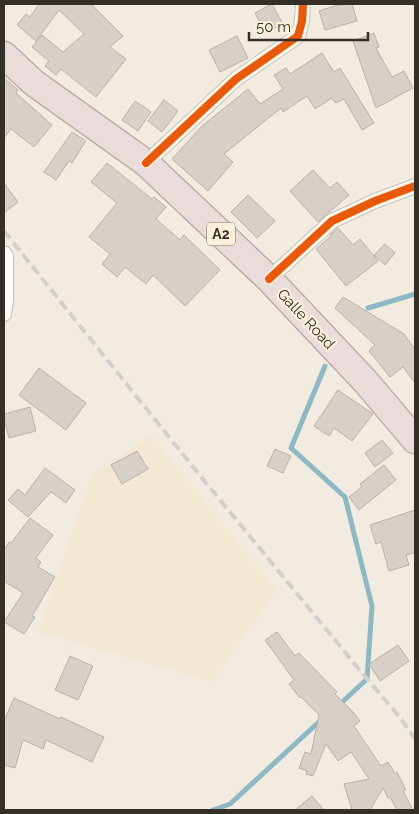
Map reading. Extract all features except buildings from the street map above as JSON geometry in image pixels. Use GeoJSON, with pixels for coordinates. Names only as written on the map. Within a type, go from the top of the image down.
{"type":"FeatureCollection","features":[{"type":"Feature","properties":{"kind":"highway","name":"Galle Road"},"geometry":{"type":"LineString","coordinates":[[4,55],[34,83],[146,162],[269,279],[366,382],[415,440]]}},
{"type":"Feature","properties":{"kind":"street"},"geometry":{"type":"LineString","coordinates":[[146,162],[236,79],[298,36],[302,21],[303,4]]}},
{"type":"Feature","properties":{"kind":"street"},"geometry":{"type":"LineString","coordinates":[[269,279],[332,221],[375,201],[415,186]]}},
{"type":"Feature","properties":{"kind":"street"},"geometry":{"type":"LineString","coordinates":[[4,253],[6,256],[6,300],[4,314]]}},
{"type":"Feature","properties":{"kind":"shaded area"},"geometry":{"type":"Polygon","coordinates":[[[151,435],[277,590],[212,682],[38,632],[92,474],[151,435]]]}},
{"type":"Feature","properties":{"kind":"waterway"},"geometry":{"type":"LineString","coordinates":[[368,308],[415,294]]}},
{"type":"Feature","properties":{"kind":"waterway"},"geometry":{"type":"LineString","coordinates":[[325,366],[291,448],[345,497],[372,606],[367,679],[339,705]]}},
{"type":"Feature","properties":{"kind":"waterway"},"geometry":{"type":"LineString","coordinates":[[213,810],[230,804],[321,720]]}},
{"type":"Feature","properties":{"kind":"railway"},"geometry":{"type":"LineString","coordinates":[[4,231],[189,462],[399,716],[415,739]]}},
{"type":"Feature","properties":{"kind":"cycle path"},"geometry":{"type":"LineString","coordinates":[[146,163],[236,79],[298,36],[302,21],[303,4]]}},
{"type":"Feature","properties":{"kind":"cycle path"},"geometry":{"type":"LineString","coordinates":[[269,279],[332,221],[375,201],[415,186]]}}]}
